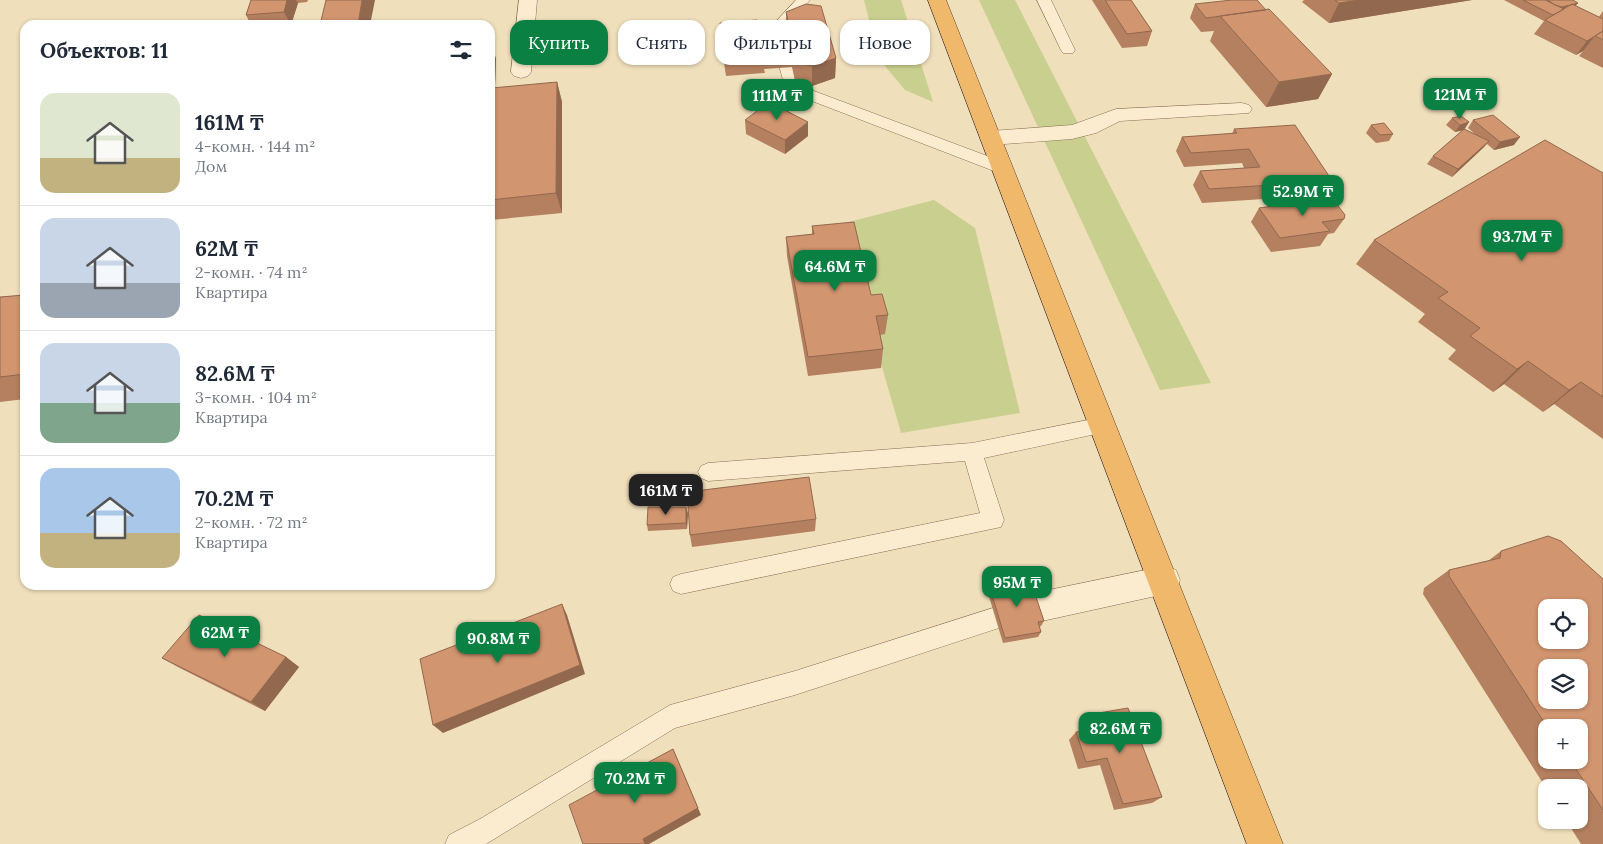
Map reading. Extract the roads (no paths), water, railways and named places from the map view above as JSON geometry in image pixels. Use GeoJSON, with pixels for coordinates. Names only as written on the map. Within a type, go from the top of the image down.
{"type":"FeatureCollection","features":[{"type":"Feature","properties":{"kind":"highway"},"geometry":{"type":"LineString","coordinates":[[937,0],[1000,166],[1165,580],[1265,844]]}},
{"type":"Feature","properties":{"kind":"street"},"geometry":{"type":"LineString","coordinates":[[521,72],[528,0]]}},
{"type":"Feature","properties":{"kind":"street"},"geometry":{"type":"LineString","coordinates":[[990,138],[1072,132],[1089,128],[1116,115],[1242,109]]}},
{"type":"Feature","properties":{"kind":"street"},"geometry":{"type":"LineString","coordinates":[[1014,612],[1165,580]]}},
{"type":"Feature","properties":{"kind":"lane"},"geometry":{"type":"LineString","coordinates":[[803,0],[776,29],[791,88],[1000,166]]}},
{"type":"Feature","properties":{"kind":"lane"},"geometry":{"type":"LineString","coordinates":[[1044,0],[1068,50]]}},
{"type":"Feature","properties":{"kind":"lane"},"geometry":{"type":"LineString","coordinates":[[708,472],[972,452],[1103,425]]}},
{"type":"Feature","properties":{"kind":"lane"},"geometry":{"type":"LineString","coordinates":[[681,584],[993,520],[972,452]]}},
{"type":"Feature","properties":{"kind":"lane"},"geometry":{"type":"LineString","coordinates":[[458,844],[489,828],[670,717],[795,683],[1014,612]]}}]}
